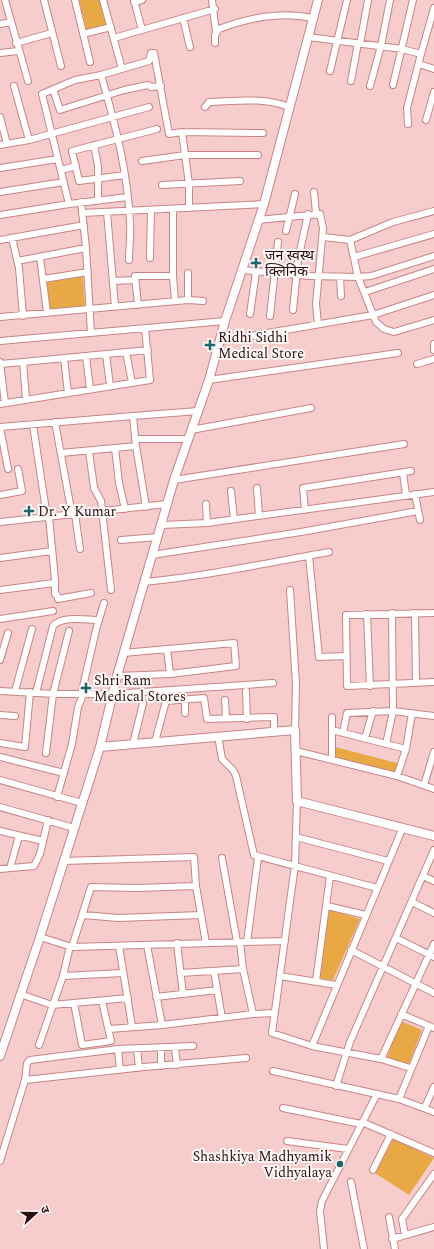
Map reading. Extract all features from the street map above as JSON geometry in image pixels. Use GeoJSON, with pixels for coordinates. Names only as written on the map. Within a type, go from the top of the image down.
{"type":"FeatureCollection","features":[{"type":"Feature","properties":{"kind":"street"},"geometry":{"type":"LineString","coordinates":[[5,0],[28,81]]}},
{"type":"Feature","properties":{"kind":"street"},"geometry":{"type":"LineString","coordinates":[[44,0],[61,66]]}},
{"type":"Feature","properties":{"kind":"street"},"geometry":{"type":"LineString","coordinates":[[75,0],[90,62]]}},
{"type":"Feature","properties":{"kind":"street"},"geometry":{"type":"LineString","coordinates":[[103,0],[122,69]]}},
{"type":"Feature","properties":{"kind":"street"},"geometry":{"type":"LineString","coordinates":[[142,0],[134,1],[142,30]]}},
{"type":"Feature","properties":{"kind":"street"},"geometry":{"type":"LineString","coordinates":[[212,0],[215,9],[215,43]]}},
{"type":"Feature","properties":{"kind":"street"},"geometry":{"type":"LineString","coordinates":[[0,1056],[40,937],[100,747],[112,694],[174,480],[209,380],[226,321],[264,204],[318,0]]}},
{"type":"Feature","properties":{"kind":"street"},"geometry":{"type":"LineString","coordinates":[[330,70],[347,0]]}},
{"type":"Feature","properties":{"kind":"street"},"geometry":{"type":"LineString","coordinates":[[351,80],[368,0]]}},
{"type":"Feature","properties":{"kind":"street"},"geometry":{"type":"LineString","coordinates":[[370,86],[381,46],[390,0]]}},
{"type":"Feature","properties":{"kind":"street"},"geometry":{"type":"LineString","coordinates":[[393,85],[413,0]]}},
{"type":"Feature","properties":{"kind":"street"},"geometry":{"type":"LineString","coordinates":[[408,124],[407,108],[434,8]]}},
{"type":"Feature","properties":{"kind":"street"},"geometry":{"type":"LineString","coordinates":[[114,38],[215,9]]}},
{"type":"Feature","properties":{"kind":"street"},"geometry":{"type":"LineString","coordinates":[[216,32],[225,27],[271,16],[304,16],[312,18]]}},
{"type":"Feature","properties":{"kind":"street"},"geometry":{"type":"LineString","coordinates":[[183,18],[190,47]]}},
{"type":"Feature","properties":{"kind":"street"},"geometry":{"type":"LineString","coordinates":[[0,24],[11,22]]}},
{"type":"Feature","properties":{"kind":"street"},"geometry":{"type":"LineString","coordinates":[[83,34],[111,27]]}},
{"type":"Feature","properties":{"kind":"street"},"geometry":{"type":"LineString","coordinates":[[16,43],[52,33]]}},
{"type":"Feature","properties":{"kind":"street"},"geometry":{"type":"LineString","coordinates":[[308,37],[402,49],[421,54]]}},
{"type":"Feature","properties":{"kind":"street"},"geometry":{"type":"LineString","coordinates":[[0,53],[18,50]]}},
{"type":"Feature","properties":{"kind":"street"},"geometry":{"type":"LineString","coordinates":[[69,204],[53,133],[42,94],[75,80],[101,75],[149,61],[151,53],[154,53],[162,86],[169,134],[182,132],[263,133]]}},
{"type":"Feature","properties":{"kind":"street"},"geometry":{"type":"LineString","coordinates":[[419,64],[434,69]]}},
{"type":"Feature","properties":{"kind":"street"},"geometry":{"type":"LineString","coordinates":[[101,75],[113,117],[125,175],[130,212],[129,260]]}},
{"type":"Feature","properties":{"kind":"street"},"geometry":{"type":"LineString","coordinates":[[53,89],[60,110],[107,95],[148,85],[150,87],[162,86]]}},
{"type":"Feature","properties":{"kind":"street"},"geometry":{"type":"LineString","coordinates":[[14,86],[29,140]]}},
{"type":"Feature","properties":{"kind":"street"},"geometry":{"type":"LineString","coordinates":[[426,120],[434,92]]}},
{"type":"Feature","properties":{"kind":"street"},"geometry":{"type":"LineString","coordinates":[[205,107],[209,102],[268,100],[289,107]]}},
{"type":"Feature","properties":{"kind":"street"},"geometry":{"type":"LineString","coordinates":[[0,145],[29,140],[149,107]]}},
{"type":"Feature","properties":{"kind":"street"},"geometry":{"type":"LineString","coordinates":[[0,117],[7,144]]}},
{"type":"Feature","properties":{"kind":"street"},"geometry":{"type":"LineString","coordinates":[[125,175],[79,181],[72,151],[157,129]]}},
{"type":"Feature","properties":{"kind":"street"},"geometry":{"type":"LineString","coordinates":[[182,132],[189,184],[189,208]]}},
{"type":"Feature","properties":{"kind":"street"},"geometry":{"type":"LineString","coordinates":[[94,145],[98,166],[98,200]]}},
{"type":"Feature","properties":{"kind":"street"},"geometry":{"type":"LineString","coordinates":[[142,161],[185,155],[258,155]]}},
{"type":"Feature","properties":{"kind":"street"},"geometry":{"type":"LineString","coordinates":[[0,168],[58,159]]}},
{"type":"Feature","properties":{"kind":"street"},"geometry":{"type":"LineString","coordinates":[[61,170],[76,166]]}},
{"type":"Feature","properties":{"kind":"street"},"geometry":{"type":"LineString","coordinates":[[162,185],[240,181]]}},
{"type":"Feature","properties":{"kind":"street"},"geometry":{"type":"LineString","coordinates":[[0,192],[64,182]]}},
{"type":"Feature","properties":{"kind":"street"},"geometry":{"type":"LineString","coordinates":[[314,192],[316,213]]}},
{"type":"Feature","properties":{"kind":"street"},"geometry":{"type":"LineString","coordinates":[[286,231],[295,194]]}},
{"type":"Feature","properties":{"kind":"street"},"geometry":{"type":"LineString","coordinates":[[0,215],[81,202],[128,197]]}},
{"type":"Feature","properties":{"kind":"street"},"geometry":{"type":"LineString","coordinates":[[81,202],[88,272],[91,333]]}},
{"type":"Feature","properties":{"kind":"street"},"geometry":{"type":"LineString","coordinates":[[82,213],[130,212],[264,204]]}},
{"type":"Feature","properties":{"kind":"street"},"geometry":{"type":"LineString","coordinates":[[173,209],[173,276],[175,301]]}},
{"type":"Feature","properties":{"kind":"street"},"geometry":{"type":"LineString","coordinates":[[150,258],[151,210]]}},
{"type":"Feature","properties":{"kind":"street"},"geometry":{"type":"LineString","coordinates":[[323,237],[350,240],[393,222],[434,211]]}},
{"type":"Feature","properties":{"kind":"street"},"geometry":{"type":"LineString","coordinates":[[107,212],[115,307]]}},
{"type":"Feature","properties":{"kind":"street"},"geometry":{"type":"LineString","coordinates":[[258,220],[316,213],[320,214],[323,237],[316,304],[318,324]]}},
{"type":"Feature","properties":{"kind":"street"},"geometry":{"type":"LineString","coordinates":[[293,310],[296,275],[308,214]]}},
{"type":"Feature","properties":{"kind":"street"},"geometry":{"type":"LineString","coordinates":[[0,240],[84,225]]}},
{"type":"Feature","properties":{"kind":"street"},"geometry":{"type":"LineString","coordinates":[[354,257],[434,234]]}},
{"type":"Feature","properties":{"kind":"street"},"geometry":{"type":"LineString","coordinates":[[12,238],[17,261],[23,316]]}},
{"type":"Feature","properties":{"kind":"street"},"geometry":{"type":"LineString","coordinates":[[350,240],[358,277],[376,322],[384,329],[394,332],[434,320]]}},
{"type":"Feature","properties":{"kind":"street"},"geometry":{"type":"LineString","coordinates":[[270,316],[278,242]]}},
{"type":"Feature","properties":{"kind":"street"},"geometry":{"type":"LineString","coordinates":[[17,261],[86,248]]}},
{"type":"Feature","properties":{"kind":"street"},"geometry":{"type":"LineString","coordinates":[[243,270],[274,274],[358,277],[371,276],[434,256]]}},
{"type":"Feature","properties":{"kind":"street"},"geometry":{"type":"LineString","coordinates":[[40,257],[47,312]]}},
{"type":"Feature","properties":{"kind":"street"},"geometry":{"type":"LineString","coordinates":[[365,292],[434,268]]}},
{"type":"Feature","properties":{"kind":"street"},"geometry":{"type":"LineString","coordinates":[[43,279],[88,272]]}},
{"type":"Feature","properties":{"kind":"street"},"geometry":{"type":"LineString","coordinates":[[250,314],[256,272]]}},
{"type":"Feature","properties":{"kind":"street"},"geometry":{"type":"LineString","coordinates":[[188,273],[188,300]]}},
{"type":"Feature","properties":{"kind":"street"},"geometry":{"type":"LineString","coordinates":[[138,305],[135,276],[173,276]]}},
{"type":"Feature","properties":{"kind":"street"},"geometry":{"type":"LineString","coordinates":[[340,277],[341,296]]}},
{"type":"Feature","properties":{"kind":"street"},"geometry":{"type":"LineString","coordinates":[[114,281],[135,280]]}},
{"type":"Feature","properties":{"kind":"street"},"geometry":{"type":"LineString","coordinates":[[221,341],[373,315],[434,295]]}},
{"type":"Feature","properties":{"kind":"street"},"geometry":{"type":"LineString","coordinates":[[0,317],[175,301],[203,300]]}},
{"type":"Feature","properties":{"kind":"street"},"geometry":{"type":"LineString","coordinates":[[0,341],[226,321]]}},
{"type":"Feature","properties":{"kind":"street"},"geometry":{"type":"LineString","coordinates":[[145,328],[148,350],[150,380],[2,403],[0,363],[148,350]]}},
{"type":"Feature","properties":{"kind":"street"},"geometry":{"type":"LineString","coordinates":[[434,344],[434,350]]}},
{"type":"Feature","properties":{"kind":"street"},"geometry":{"type":"LineString","coordinates":[[126,352],[132,383]]}},
{"type":"Feature","properties":{"kind":"street"},"geometry":{"type":"LineString","coordinates":[[209,380],[398,353]]}},
{"type":"Feature","properties":{"kind":"street"},"geometry":{"type":"LineString","coordinates":[[106,354],[110,386]]}},
{"type":"Feature","properties":{"kind":"street"},"geometry":{"type":"LineString","coordinates":[[86,356],[90,389]]}},
{"type":"Feature","properties":{"kind":"street"},"geometry":{"type":"LineString","coordinates":[[64,358],[68,393]]}},
{"type":"Feature","properties":{"kind":"street"},"geometry":{"type":"LineString","coordinates":[[417,364],[434,359]]}},
{"type":"Feature","properties":{"kind":"street"},"geometry":{"type":"LineString","coordinates":[[23,362],[26,399]]}},
{"type":"Feature","properties":{"kind":"street"},"geometry":{"type":"LineString","coordinates":[[192,430],[311,408]]}},
{"type":"Feature","properties":{"kind":"street"},"geometry":{"type":"LineString","coordinates":[[8,469],[0,427],[198,411]]}},
{"type":"Feature","properties":{"kind":"street"},"geometry":{"type":"LineString","coordinates":[[133,416],[135,439],[146,507]]}},
{"type":"Feature","properties":{"kind":"street"},"geometry":{"type":"LineString","coordinates":[[55,422],[80,549]]}},
{"type":"Feature","properties":{"kind":"street"},"geometry":{"type":"LineString","coordinates":[[33,425],[48,517],[55,580],[55,594],[57,595],[58,599],[91,593]]}},
{"type":"Feature","properties":{"kind":"street"},"geometry":{"type":"LineString","coordinates":[[135,439],[188,439]]}},
{"type":"Feature","properties":{"kind":"street"},"geometry":{"type":"LineString","coordinates":[[174,480],[404,444]]}},
{"type":"Feature","properties":{"kind":"street"},"geometry":{"type":"LineString","coordinates":[[61,453],[136,446]]}},
{"type":"Feature","properties":{"kind":"street"},"geometry":{"type":"LineString","coordinates":[[115,448],[119,483],[125,509]]}},
{"type":"Feature","properties":{"kind":"street"},"geometry":{"type":"LineString","coordinates":[[89,451],[94,488],[101,498],[111,590]]}},
{"type":"Feature","properties":{"kind":"street"},"geometry":{"type":"LineString","coordinates":[[0,495],[22,491],[18,469]]}},
{"type":"Feature","properties":{"kind":"street"},"geometry":{"type":"LineString","coordinates":[[305,510],[303,488],[411,471]]}},
{"type":"Feature","properties":{"kind":"street"},"geometry":{"type":"LineString","coordinates":[[403,473],[406,495]]}},
{"type":"Feature","properties":{"kind":"street"},"geometry":{"type":"LineString","coordinates":[[257,488],[259,516]]}},
{"type":"Feature","properties":{"kind":"street"},"geometry":{"type":"LineString","coordinates":[[231,491],[234,519]]}},
{"type":"Feature","properties":{"kind":"street"},"geometry":{"type":"LineString","coordinates":[[162,525],[259,516],[434,492]]}},
{"type":"Feature","properties":{"kind":"street"},"geometry":{"type":"LineString","coordinates":[[415,494],[420,520]]}},
{"type":"Feature","properties":{"kind":"street"},"geometry":{"type":"LineString","coordinates":[[0,522],[167,504]]}},
{"type":"Feature","properties":{"kind":"street"},"geometry":{"type":"LineString","coordinates":[[206,504],[207,522]]}},
{"type":"Feature","properties":{"kind":"street"},"geometry":{"type":"LineString","coordinates":[[152,555],[301,532],[418,511]]}},
{"type":"Feature","properties":{"kind":"street"},"geometry":{"type":"LineString","coordinates":[[121,540],[158,537]]}},
{"type":"Feature","properties":{"kind":"street"},"geometry":{"type":"LineString","coordinates":[[0,558],[52,551]]}},
{"type":"Feature","properties":{"kind":"street"},"geometry":{"type":"LineString","coordinates":[[144,582],[207,575],[329,552]]}},
{"type":"Feature","properties":{"kind":"street"},"geometry":{"type":"LineString","coordinates":[[309,556],[319,657],[347,656]]}},
{"type":"Feature","properties":{"kind":"street"},"geometry":{"type":"LineString","coordinates":[[0,590],[54,583]]}},
{"type":"Feature","properties":{"kind":"street"},"geometry":{"type":"LineString","coordinates":[[290,590],[296,684],[295,730],[297,801],[295,866],[272,1033],[312,1046],[381,1059],[410,1068]]}},
{"type":"Feature","properties":{"kind":"street"},"geometry":{"type":"LineString","coordinates":[[57,797],[72,744],[78,707],[104,603]]}},
{"type":"Feature","properties":{"kind":"street"},"geometry":{"type":"LineString","coordinates":[[0,619],[53,611]]}},
{"type":"Feature","properties":{"kind":"street"},"geometry":{"type":"LineString","coordinates":[[386,744],[392,711],[392,613]]}},
{"type":"Feature","properties":{"kind":"street"},"geometry":{"type":"LineString","coordinates":[[415,613],[416,683]]}},
{"type":"Feature","properties":{"kind":"street"},"geometry":{"type":"LineString","coordinates":[[434,613],[346,614],[347,686],[434,682]]}},
{"type":"Feature","properties":{"kind":"street"},"geometry":{"type":"LineString","coordinates":[[367,614],[370,686]]}},
{"type":"Feature","properties":{"kind":"street"},"geometry":{"type":"LineString","coordinates":[[0,743],[25,747],[33,692],[53,626],[57,622],[63,620],[99,620]]}},
{"type":"Feature","properties":{"kind":"street"},"geometry":{"type":"LineString","coordinates":[[15,691],[32,629]]}},
{"type":"Feature","properties":{"kind":"street"},"geometry":{"type":"LineString","coordinates":[[46,754],[53,694],[69,631]]}},
{"type":"Feature","properties":{"kind":"street"},"geometry":{"type":"LineString","coordinates":[[0,660],[8,633]]}},
{"type":"Feature","properties":{"kind":"street"},"geometry":{"type":"LineString","coordinates":[[117,676],[170,674],[236,666],[234,643],[124,653]]}},
{"type":"Feature","properties":{"kind":"street"},"geometry":{"type":"LineString","coordinates":[[167,649],[170,674]]}},
{"type":"Feature","properties":{"kind":"street"},"geometry":{"type":"LineString","coordinates":[[0,691],[82,695],[273,683]]}},
{"type":"Feature","properties":{"kind":"street"},"geometry":{"type":"LineString","coordinates":[[246,692],[247,718]]}},
{"type":"Feature","properties":{"kind":"street"},"geometry":{"type":"LineString","coordinates":[[155,742],[166,701],[204,698],[207,719],[274,718],[274,732]]}},
{"type":"Feature","properties":{"kind":"street"},"geometry":{"type":"LineString","coordinates":[[185,700],[185,713]]}},
{"type":"Feature","properties":{"kind":"street"},"geometry":{"type":"LineString","coordinates":[[225,700],[226,718]]}},
{"type":"Feature","properties":{"kind":"street"},"geometry":{"type":"LineString","coordinates":[[133,744],[143,703]]}},
{"type":"Feature","properties":{"kind":"street"},"geometry":{"type":"LineString","coordinates":[[365,738],[373,711]]}},
{"type":"Feature","properties":{"kind":"street"},"geometry":{"type":"LineString","coordinates":[[343,733],[347,712],[392,711],[434,716]]}},
{"type":"Feature","properties":{"kind":"street"},"geometry":{"type":"LineString","coordinates":[[397,776],[406,749],[412,713]]}},
{"type":"Feature","properties":{"kind":"street"},"geometry":{"type":"LineString","coordinates":[[0,715],[15,716]]}},
{"type":"Feature","properties":{"kind":"street"},"geometry":{"type":"LineString","coordinates":[[332,717],[332,759]]}},
{"type":"Feature","properties":{"kind":"street"},"geometry":{"type":"LineString","coordinates":[[100,747],[295,730]]}},
{"type":"Feature","properties":{"kind":"street"},"geometry":{"type":"LineString","coordinates":[[332,730],[406,749]]}},
{"type":"Feature","properties":{"kind":"street"},"geometry":{"type":"LineString","coordinates":[[218,736],[222,760],[233,770],[236,776],[253,854],[258,858],[295,866],[377,888]]}},
{"type":"Feature","properties":{"kind":"street"},"geometry":{"type":"LineString","coordinates":[[296,751],[397,776],[434,789]]}},
{"type":"Feature","properties":{"kind":"street"},"geometry":{"type":"LineString","coordinates":[[424,785],[434,752]]}},
{"type":"Feature","properties":{"kind":"street"},"geometry":{"type":"LineString","coordinates":[[0,757],[64,773]]}},
{"type":"Feature","properties":{"kind":"street"},"geometry":{"type":"LineString","coordinates":[[0,780],[82,803]]}},
{"type":"Feature","properties":{"kind":"street"},"geometry":{"type":"LineString","coordinates":[[297,801],[434,836]]}},
{"type":"Feature","properties":{"kind":"street"},"geometry":{"type":"LineString","coordinates":[[0,807],[74,828]]}},
{"type":"Feature","properties":{"kind":"street"},"geometry":{"type":"LineString","coordinates":[[0,869],[34,866],[43,841],[48,820]]}},
{"type":"Feature","properties":{"kind":"street"},"geometry":{"type":"LineString","coordinates":[[312,1046],[402,827]]}},
{"type":"Feature","properties":{"kind":"street"},"geometry":{"type":"LineString","coordinates":[[0,831],[43,841]]}},
{"type":"Feature","properties":{"kind":"street"},"geometry":{"type":"LineString","coordinates":[[10,868],[19,836]]}},
{"type":"Feature","properties":{"kind":"street"},"geometry":{"type":"LineString","coordinates":[[296,837],[388,861]]}},
{"type":"Feature","properties":{"kind":"street"},"geometry":{"type":"LineString","coordinates":[[336,1086],[347,1052],[434,850]]}},
{"type":"Feature","properties":{"kind":"street"},"geometry":{"type":"LineString","coordinates":[[63,861],[194,857],[196,886],[206,943]]}},
{"type":"Feature","properties":{"kind":"street"},"geometry":{"type":"LineString","coordinates":[[222,858],[253,1014]]}},
{"type":"Feature","properties":{"kind":"street"},"geometry":{"type":"LineString","coordinates":[[247,942],[258,858]]}},
{"type":"Feature","properties":{"kind":"street"},"geometry":{"type":"LineString","coordinates":[[316,981],[330,876]]}},
{"type":"Feature","properties":{"kind":"street"},"geometry":{"type":"LineString","coordinates":[[423,876],[434,881]]}},
{"type":"Feature","properties":{"kind":"street"},"geometry":{"type":"LineString","coordinates":[[39,1045],[63,976],[71,946],[83,915],[90,887],[138,888],[196,886]]}},
{"type":"Feature","properties":{"kind":"street"},"geometry":{"type":"LineString","coordinates":[[412,902],[434,913]]}},
{"type":"Feature","properties":{"kind":"street"},"geometry":{"type":"LineString","coordinates":[[327,906],[366,914]]}},
{"type":"Feature","properties":{"kind":"street"},"geometry":{"type":"LineString","coordinates":[[83,915],[118,918],[201,915]]}},
{"type":"Feature","properties":{"kind":"street"},"geometry":{"type":"LineString","coordinates":[[40,937],[71,946],[285,941]]}},
{"type":"Feature","properties":{"kind":"street"},"geometry":{"type":"LineString","coordinates":[[396,938],[432,955]]}},
{"type":"Feature","properties":{"kind":"street"},"geometry":{"type":"LineString","coordinates":[[177,943],[183,994]]}},
{"type":"Feature","properties":{"kind":"street"},"geometry":{"type":"LineString","coordinates":[[381,1059],[415,984],[432,955],[434,944]]}},
{"type":"Feature","properties":{"kind":"street"},"geometry":{"type":"LineString","coordinates":[[147,945],[162,1025]]}},
{"type":"Feature","properties":{"kind":"street"},"geometry":{"type":"LineString","coordinates":[[118,946],[132,1026]]}},
{"type":"Feature","properties":{"kind":"street"},"geometry":{"type":"LineString","coordinates":[[351,950],[434,993]]}},
{"type":"Feature","properties":{"kind":"street"},"geometry":{"type":"LineString","coordinates":[[180,972],[243,969]]}},
{"type":"Feature","properties":{"kind":"street"},"geometry":{"type":"LineString","coordinates":[[214,971],[222,1018]]}},
{"type":"Feature","properties":{"kind":"street"},"geometry":{"type":"LineString","coordinates":[[63,976],[123,973]]}},
{"type":"Feature","properties":{"kind":"street"},"geometry":{"type":"LineString","coordinates":[[280,976],[336,985]]}},
{"type":"Feature","properties":{"kind":"street"},"geometry":{"type":"LineString","coordinates":[[156,997],[217,990]]}},
{"type":"Feature","properties":{"kind":"street"},"geometry":{"type":"LineString","coordinates":[[20,994],[52,1005],[128,998]]}},
{"type":"Feature","properties":{"kind":"street"},"geometry":{"type":"LineString","coordinates":[[74,1003],[82,1046],[111,1041],[102,1001]]}},
{"type":"Feature","properties":{"kind":"street"},"geometry":{"type":"LineString","coordinates":[[109,1029],[132,1026],[162,1025],[253,1014],[274,1014]]}},
{"type":"Feature","properties":{"kind":"street"},"geometry":{"type":"LineString","coordinates":[[399,1099],[410,1068],[431,1027],[401,1014]]}},
{"type":"Feature","properties":{"kind":"street"},"geometry":{"type":"LineString","coordinates":[[0,1161],[25,1080],[27,1063],[30,1060],[118,1049],[174,1048],[193,1046]]}},
{"type":"Feature","properties":{"kind":"street"},"geometry":{"type":"LineString","coordinates":[[137,1048],[139,1068]]}},
{"type":"Feature","properties":{"kind":"street"},"geometry":{"type":"LineString","coordinates":[[161,1048],[161,1066]]}},
{"type":"Feature","properties":{"kind":"street"},"geometry":{"type":"LineString","coordinates":[[174,1048],[177,1065]]}},
{"type":"Feature","properties":{"kind":"street"},"geometry":{"type":"LineString","coordinates":[[118,1049],[120,1070]]}},
{"type":"Feature","properties":{"kind":"street"},"geometry":{"type":"LineString","coordinates":[[25,1080],[246,1058]]}},
{"type":"Feature","properties":{"kind":"street"},"geometry":{"type":"LineString","coordinates":[[273,1071],[399,1099],[425,1107],[434,1112]]}},
{"type":"Feature","properties":{"kind":"street"},"geometry":{"type":"LineString","coordinates":[[425,1107],[434,1087]]}},
{"type":"Feature","properties":{"kind":"street"},"geometry":{"type":"LineString","coordinates":[[324,1249],[320,1211],[322,1201],[377,1094]]}},
{"type":"Feature","properties":{"kind":"street"},"geometry":{"type":"LineString","coordinates":[[283,1108],[362,1123],[434,1153]]}},
{"type":"Feature","properties":{"kind":"street"},"geometry":{"type":"LineString","coordinates":[[372,1170],[391,1134]]}},
{"type":"Feature","properties":{"kind":"street"},"geometry":{"type":"LineString","coordinates":[[287,1141],[348,1149]]}},
{"type":"Feature","properties":{"kind":"street"},"geometry":{"type":"LineString","coordinates":[[405,1235],[402,1219],[434,1174]]}},
{"type":"Feature","properties":{"kind":"street"},"geometry":{"type":"LineString","coordinates":[[351,1182],[364,1249]]}},
{"type":"Feature","properties":{"kind":"street"},"geometry":{"type":"LineString","coordinates":[[389,1217],[395,1249]]}},
{"type":"Feature","properties":{"kind":"street"},"geometry":{"type":"LineString","coordinates":[[392,1239],[434,1227]]}},
{"type":"Feature","properties":{"kind":"shaded area"},"geometry":{"type":"Polygon","coordinates":[[[79,0],[102,0],[108,26],[87,32],[79,0]]]}},
{"type":"Feature","properties":{"kind":"shaded area"},"geometry":{"type":"Polygon","coordinates":[[[83,276],[85,307],[48,311],[46,282],[83,276]]]}},
{"type":"Feature","properties":{"kind":"shaded area"},"geometry":{"type":"Polygon","coordinates":[[[335,747],[397,763],[395,775],[334,757],[335,747]]]}},
{"type":"Feature","properties":{"kind":"shaded area"},"geometry":{"type":"Polygon","coordinates":[[[327,909],[360,919],[333,980],[317,978],[327,909]]]}},
{"type":"Feature","properties":{"kind":"shaded area"},"geometry":{"type":"Polygon","coordinates":[[[401,1021],[422,1030],[409,1064],[387,1057],[401,1021]]]}},
{"type":"Feature","properties":{"kind":"shaded area"},"geometry":{"type":"Polygon","coordinates":[[[393,1139],[434,1158],[409,1195],[375,1173],[393,1139]]]}},
{"type":"Feature","properties":{"kind":"place","name":"जन स्वस्थ क्लिनिक"},"geometry":{"type":"Point","coordinates":[256,263]}},
{"type":"Feature","properties":{"kind":"place","name":"Ridhi Sidhi Medical Store"},"geometry":{"type":"Point","coordinates":[210,345]}},
{"type":"Feature","properties":{"kind":"place","name":"Dr. Y Kumar"},"geometry":{"type":"Point","coordinates":[29,511]}},
{"type":"Feature","properties":{"kind":"place","name":"Shri Ram Medical Stores"},"geometry":{"type":"Point","coordinates":[86,688]}},
{"type":"Feature","properties":{"kind":"place","name":"Shashkiya Madhyamik Vidhyalaya"},"geometry":{"type":"Point","coordinates":[340,1164]}}]}
